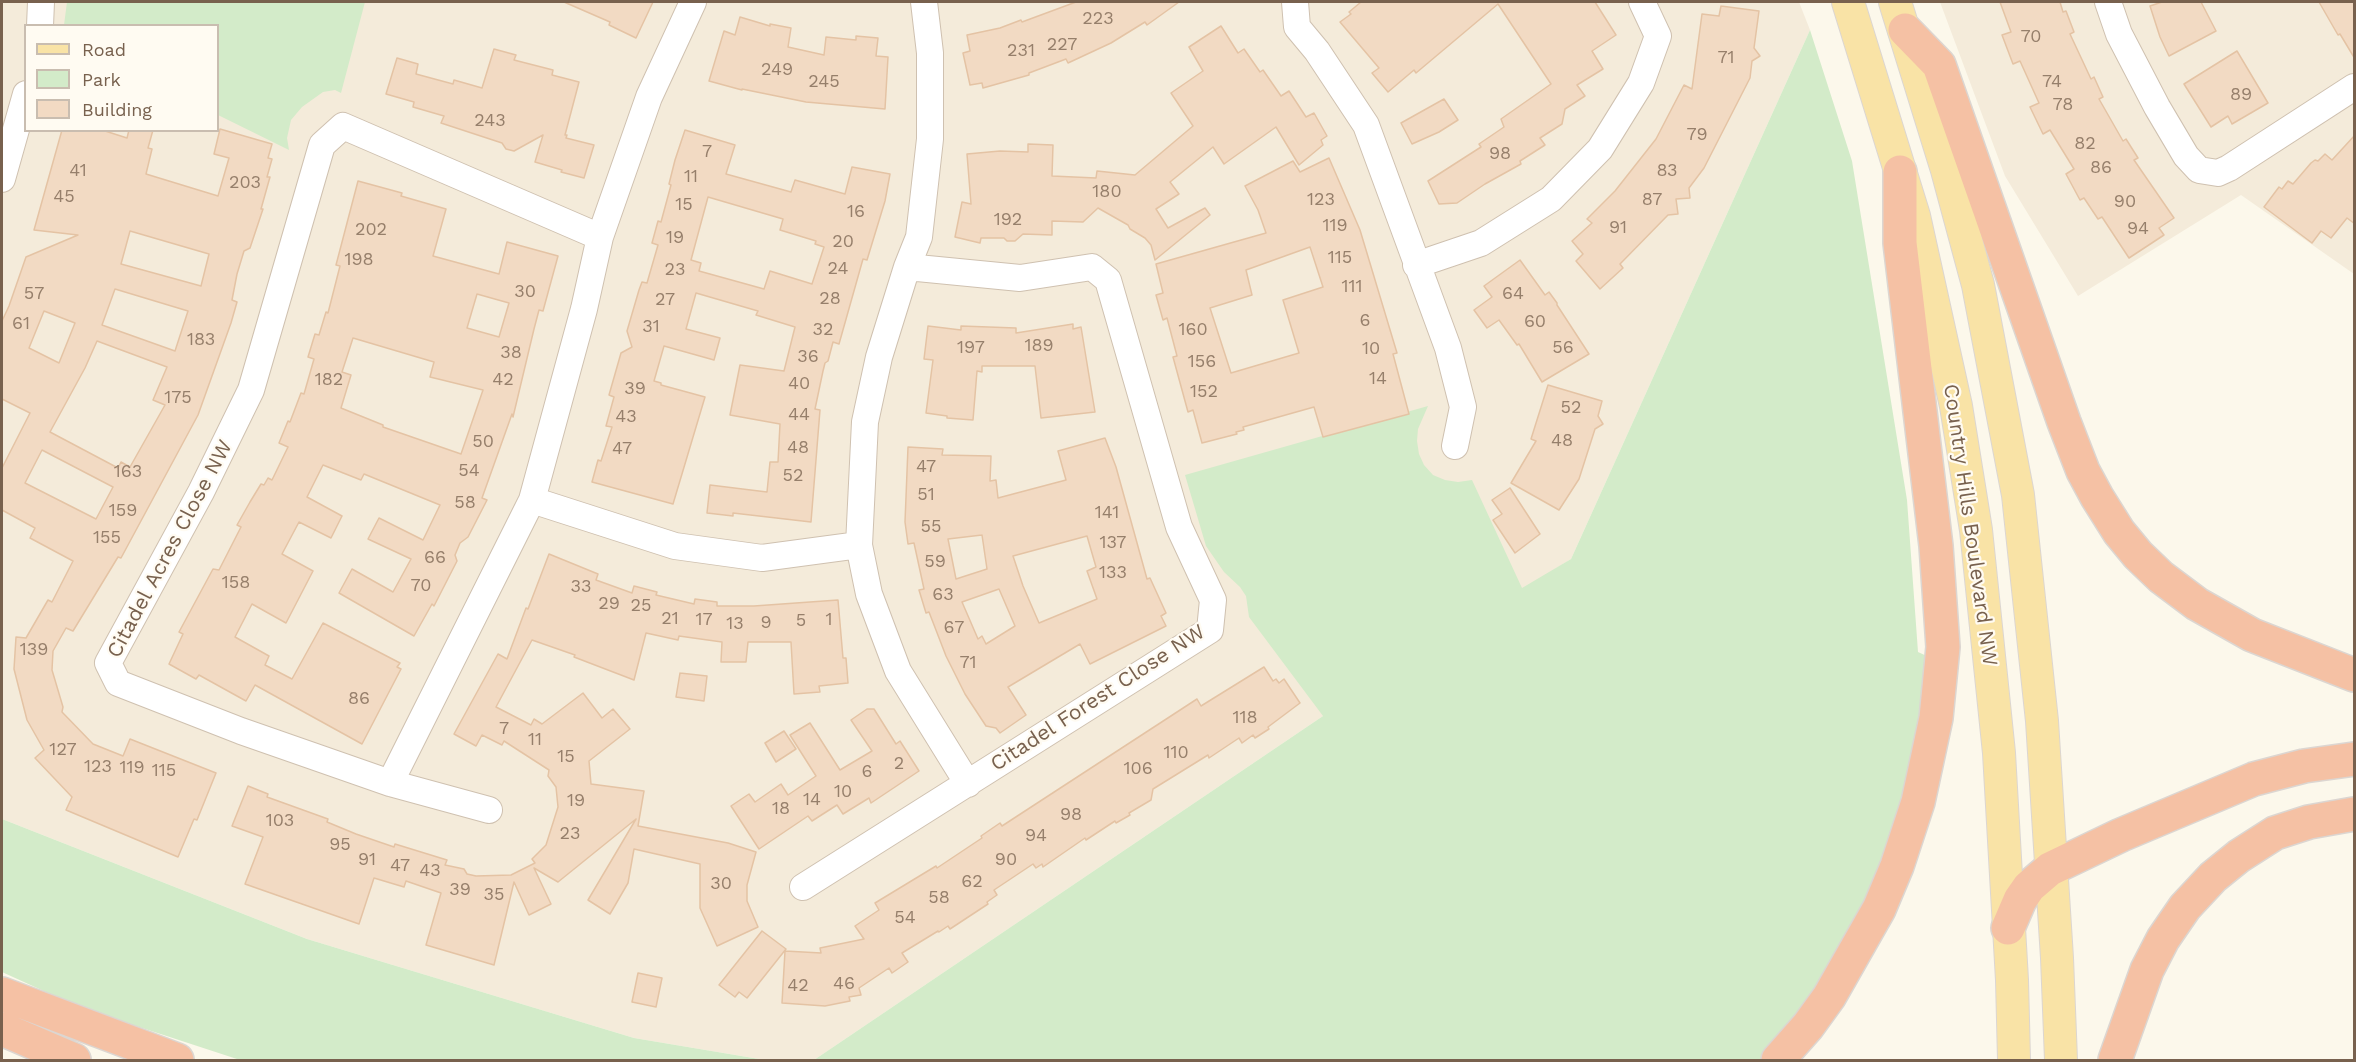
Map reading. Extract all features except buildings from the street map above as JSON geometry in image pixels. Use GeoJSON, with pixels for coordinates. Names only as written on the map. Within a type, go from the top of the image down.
{"type":"FeatureCollection","features":[{"type":"Feature","properties":{"kind":"highway"},"geometry":{"type":"LineString","coordinates":[[1900,16],[1939,65],[2064,422],[2083,471],[2119,532],[2138,555],[2161,577],[2197,604],[2252,634],[2355,675]]}},
{"type":"Feature","properties":{"kind":"highway"},"geometry":{"type":"LineString","coordinates":[[1778,1060],[1808,1026],[1828,997],[1879,909],[1897,866],[1918,802],[1936,718],[1942,647],[1937,557],[1900,243],[1900,172]]}},
{"type":"Feature","properties":{"kind":"highway"},"geometry":{"type":"LineString","coordinates":[[2008,928],[2020,900],[2029,887],[2050,869],[2132,830],[2254,779],[2304,766],[2355,759]]}},
{"type":"Feature","properties":{"kind":"highway"},"geometry":{"type":"LineString","coordinates":[[2115,1060],[2147,970],[2163,939],[2185,907],[2213,877],[2239,856],[2275,833],[2309,822],[2355,814]]}},
{"type":"Feature","properties":{"kind":"highway"},"geometry":{"type":"LineString","coordinates":[[2,994],[177,1060]]}},
{"type":"Feature","properties":{"kind":"highway"},"geometry":{"type":"LineString","coordinates":[[2,1029],[74,1060]]}},
{"type":"Feature","properties":{"kind":"main road","name":"Country Hills Boulevard NW"},"geometry":{"type":"LineString","coordinates":[[1848,2],[1914,216],[1956,406],[1976,530],[1999,753],[2014,1060]]}},
{"type":"Feature","properties":{"kind":"main road"},"geometry":{"type":"LineString","coordinates":[[1900,16],[1947,170],[1978,285],[2018,495],[2042,721],[2061,1060]]}},
{"type":"Feature","properties":{"kind":"street"},"geometry":{"type":"LineString","coordinates":[[489,810],[390,783],[532,500],[584,309],[600,237],[650,97],[693,2]]}},
{"type":"Feature","properties":{"kind":"street","name":"Citadel Forest Close NW"},"geometry":{"type":"LineString","coordinates":[[907,267],[1020,278],[1092,267],[1108,280],[1179,527],[1213,600],[1210,630],[968,784],[898,671],[869,594],[859,545],[865,422],[879,357],[907,267],[919,237],[930,139],[930,53],[924,2]]}},
{"type":"Feature","properties":{"kind":"street"},"geometry":{"type":"LineString","coordinates":[[1295,2],[1297,27],[1317,51],[1366,125],[1448,348],[1463,407],[1455,446]]}},
{"type":"Feature","properties":{"kind":"street"},"geometry":{"type":"LineString","coordinates":[[1416,265],[1481,243],[1521,218],[1551,199],[1600,149],[1641,83],[1658,36],[1642,2]]}},
{"type":"Feature","properties":{"kind":"street"},"geometry":{"type":"LineString","coordinates":[[2108,2],[2119,34],[2157,107],[2186,156],[2199,170],[2218,173],[2229,168],[2355,87]]}},
{"type":"Feature","properties":{"kind":"street"},"geometry":{"type":"LineString","coordinates":[[2,179],[24,101]]}},
{"type":"Feature","properties":{"kind":"street","name":"Citadel Acres Close NW"},"geometry":{"type":"LineString","coordinates":[[390,783],[241,731],[118,683],[108,663],[201,492],[252,390],[322,145],[343,126],[600,237]]}},
{"type":"Feature","properties":{"kind":"street"},"geometry":{"type":"LineString","coordinates":[[532,500],[675,546],[762,558],[859,545]]}},
{"type":"Feature","properties":{"kind":"street"},"geometry":{"type":"LineString","coordinates":[[803,887],[968,784]]}},
{"type":"Feature","properties":{"kind":"shaded area"},"geometry":{"type":"Polygon","coordinates":[[[2,2],[1799,2],[1810,30],[1571,559],[1323,716],[814,1060],[765,1060],[634,1038],[307,939],[2,819],[2,2]]]}},
{"type":"Feature","properties":{"kind":"shaded area"},"geometry":{"type":"Polygon","coordinates":[[[1940,2],[2354,2],[2354,274],[2241,195],[2078,296],[2005,176],[1940,2]]]}},
{"type":"Feature","properties":{"kind":"green space"},"geometry":{"type":"Polygon","coordinates":[[[67,2],[365,2],[341,93],[335,90],[323,92],[302,107],[291,120],[287,138],[289,150],[219,115],[219,24],[64,24],[67,2]]]}},
{"type":"Feature","properties":{"kind":"green space"},"geometry":{"type":"Polygon","coordinates":[[[1810,30],[1852,161],[1907,500],[1918,652],[1929,657],[1916,778],[1831,982],[1764,1060],[814,1060],[1323,716],[1249,617],[1246,596],[1224,572],[1206,546],[1185,475],[1428,406],[1418,429],[1417,441],[1424,465],[1433,475],[1445,480],[1458,482],[1472,480],[1522,588],[1571,559],[1810,30]]]}},
{"type":"Feature","properties":{"kind":"green space"},"geometry":{"type":"Polygon","coordinates":[[[2,819],[307,939],[634,1038],[765,1060],[240,1060],[81,1008],[2,972],[2,819]]]}}]}
